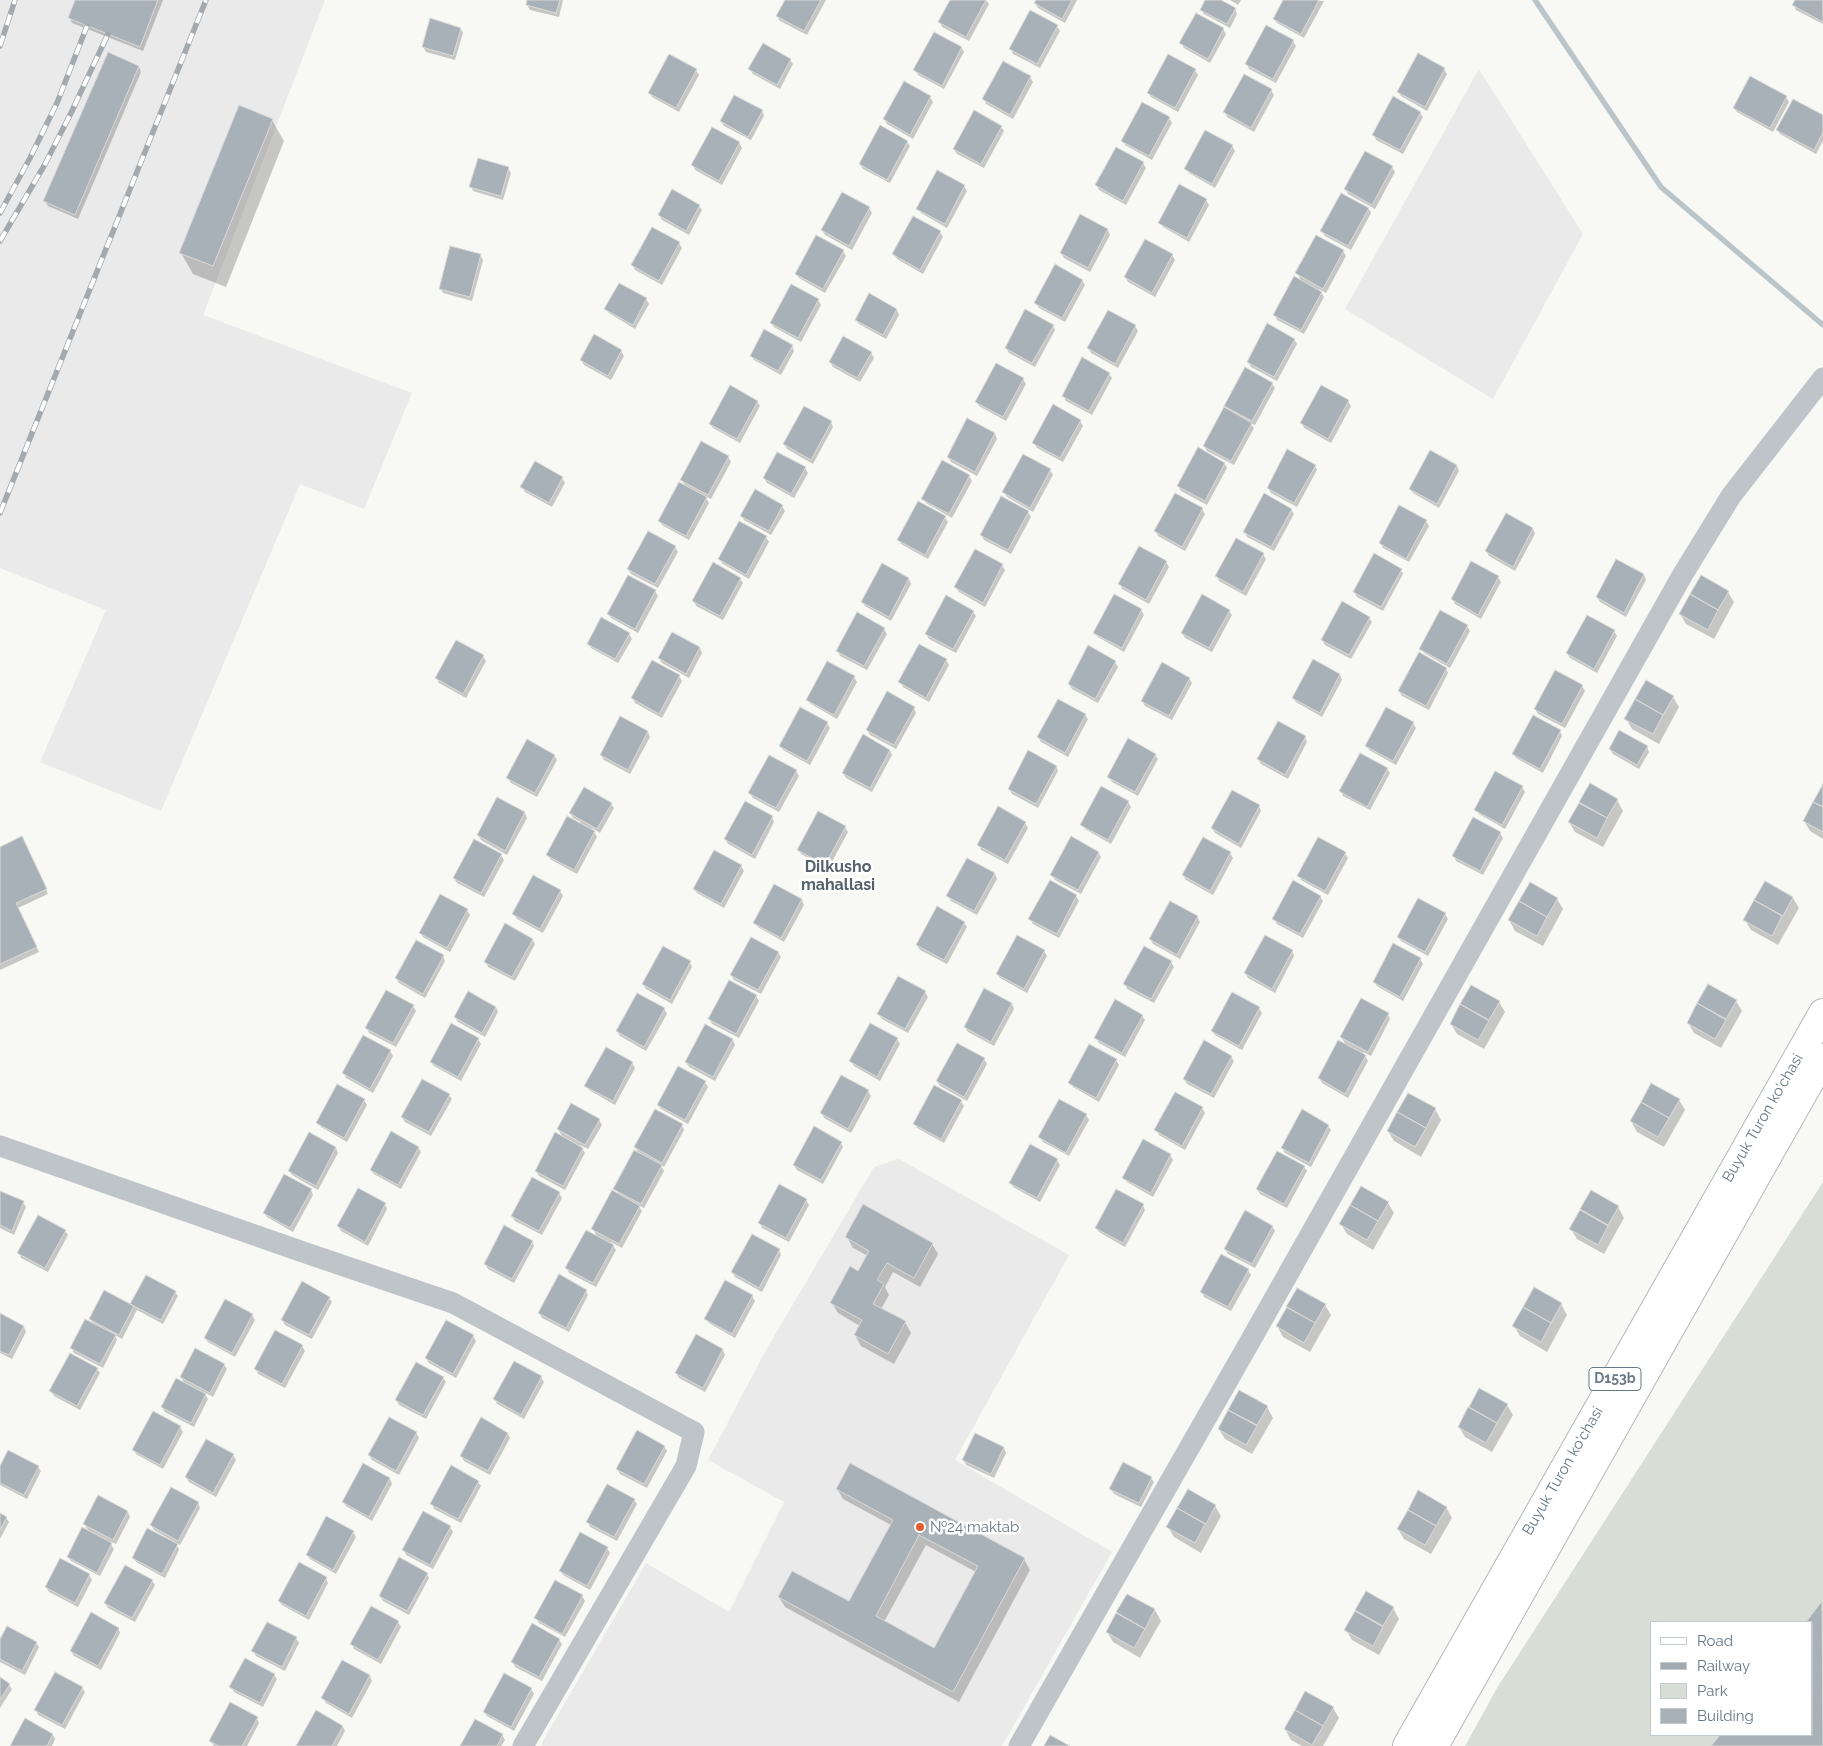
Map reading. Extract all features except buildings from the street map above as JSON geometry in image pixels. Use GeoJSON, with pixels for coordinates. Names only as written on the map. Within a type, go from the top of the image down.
{"type":"FeatureCollection","features":[{"type":"Feature","properties":{"kind":"main road","name":"Buyuk Turon ko'chasi"},"geometry":{"type":"LineString","coordinates":[[1407,1746],[1823,1013]]}},
{"type":"Feature","properties":{"kind":"main road","name":"Buyuk Turon ko'chasi"},"geometry":{"type":"LineString","coordinates":[[1434,1746],[1823,1058]]}},
{"type":"Feature","properties":{"kind":"street"},"geometry":{"type":"LineString","coordinates":[[1019,1746],[1683,574],[1731,496],[1823,378]]}},
{"type":"Feature","properties":{"kind":"street"},"geometry":{"type":"LineString","coordinates":[[0,1146],[312,1255],[454,1302],[694,1432],[686,1466],[523,1746]]}},
{"type":"Feature","properties":{"kind":"shaded area"},"geometry":{"type":"Polygon","coordinates":[[[0,0],[325,0],[203,315],[412,393],[364,509],[300,484],[161,811],[40,762],[106,610],[0,568],[0,0]]]}},
{"type":"Feature","properties":{"kind":"shaded area"},"geometry":{"type":"Polygon","coordinates":[[[1479,69],[1583,234],[1493,399],[1345,309],[1479,69]]]}},
{"type":"Feature","properties":{"kind":"shaded area","name":"№24 maktab"},"geometry":{"type":"Polygon","coordinates":[[[899,1159],[1069,1255],[955,1460],[1112,1552],[1002,1746],[542,1746],[541,1744],[646,1563],[729,1612],[784,1502],[708,1460],[766,1350],[874,1167],[899,1159]]]}},
{"type":"Feature","properties":{"kind":"green space"},"geometry":{"type":"Polygon","coordinates":[[[1823,1182],[1823,1746],[1465,1746],[1497,1688],[1823,1182]]]}},
{"type":"Feature","properties":{"kind":"waterway"},"geometry":{"type":"LineString","coordinates":[[1535,0],[1661,187],[1823,325]]}},
{"type":"Feature","properties":{"kind":"railway"},"geometry":{"type":"LineString","coordinates":[[0,46],[15,0]]}},
{"type":"Feature","properties":{"kind":"railway"},"geometry":{"type":"LineString","coordinates":[[0,513],[206,0]]}},
{"type":"Feature","properties":{"kind":"railway"},"geometry":{"type":"LineString","coordinates":[[0,213],[57,103],[87,26]]}},
{"type":"Feature","properties":{"kind":"railway"},"geometry":{"type":"LineString","coordinates":[[0,241],[44,166],[108,34]]}},
{"type":"Feature","properties":{"kind":"place","name":"№24 maktab"},"geometry":{"type":"Point","coordinates":[920,1527]}},
{"type":"Feature","properties":{"kind":"district","name":"Dilkusho mahallasi"},"geometry":{"type":"Point","coordinates":[838,876]}}]}
